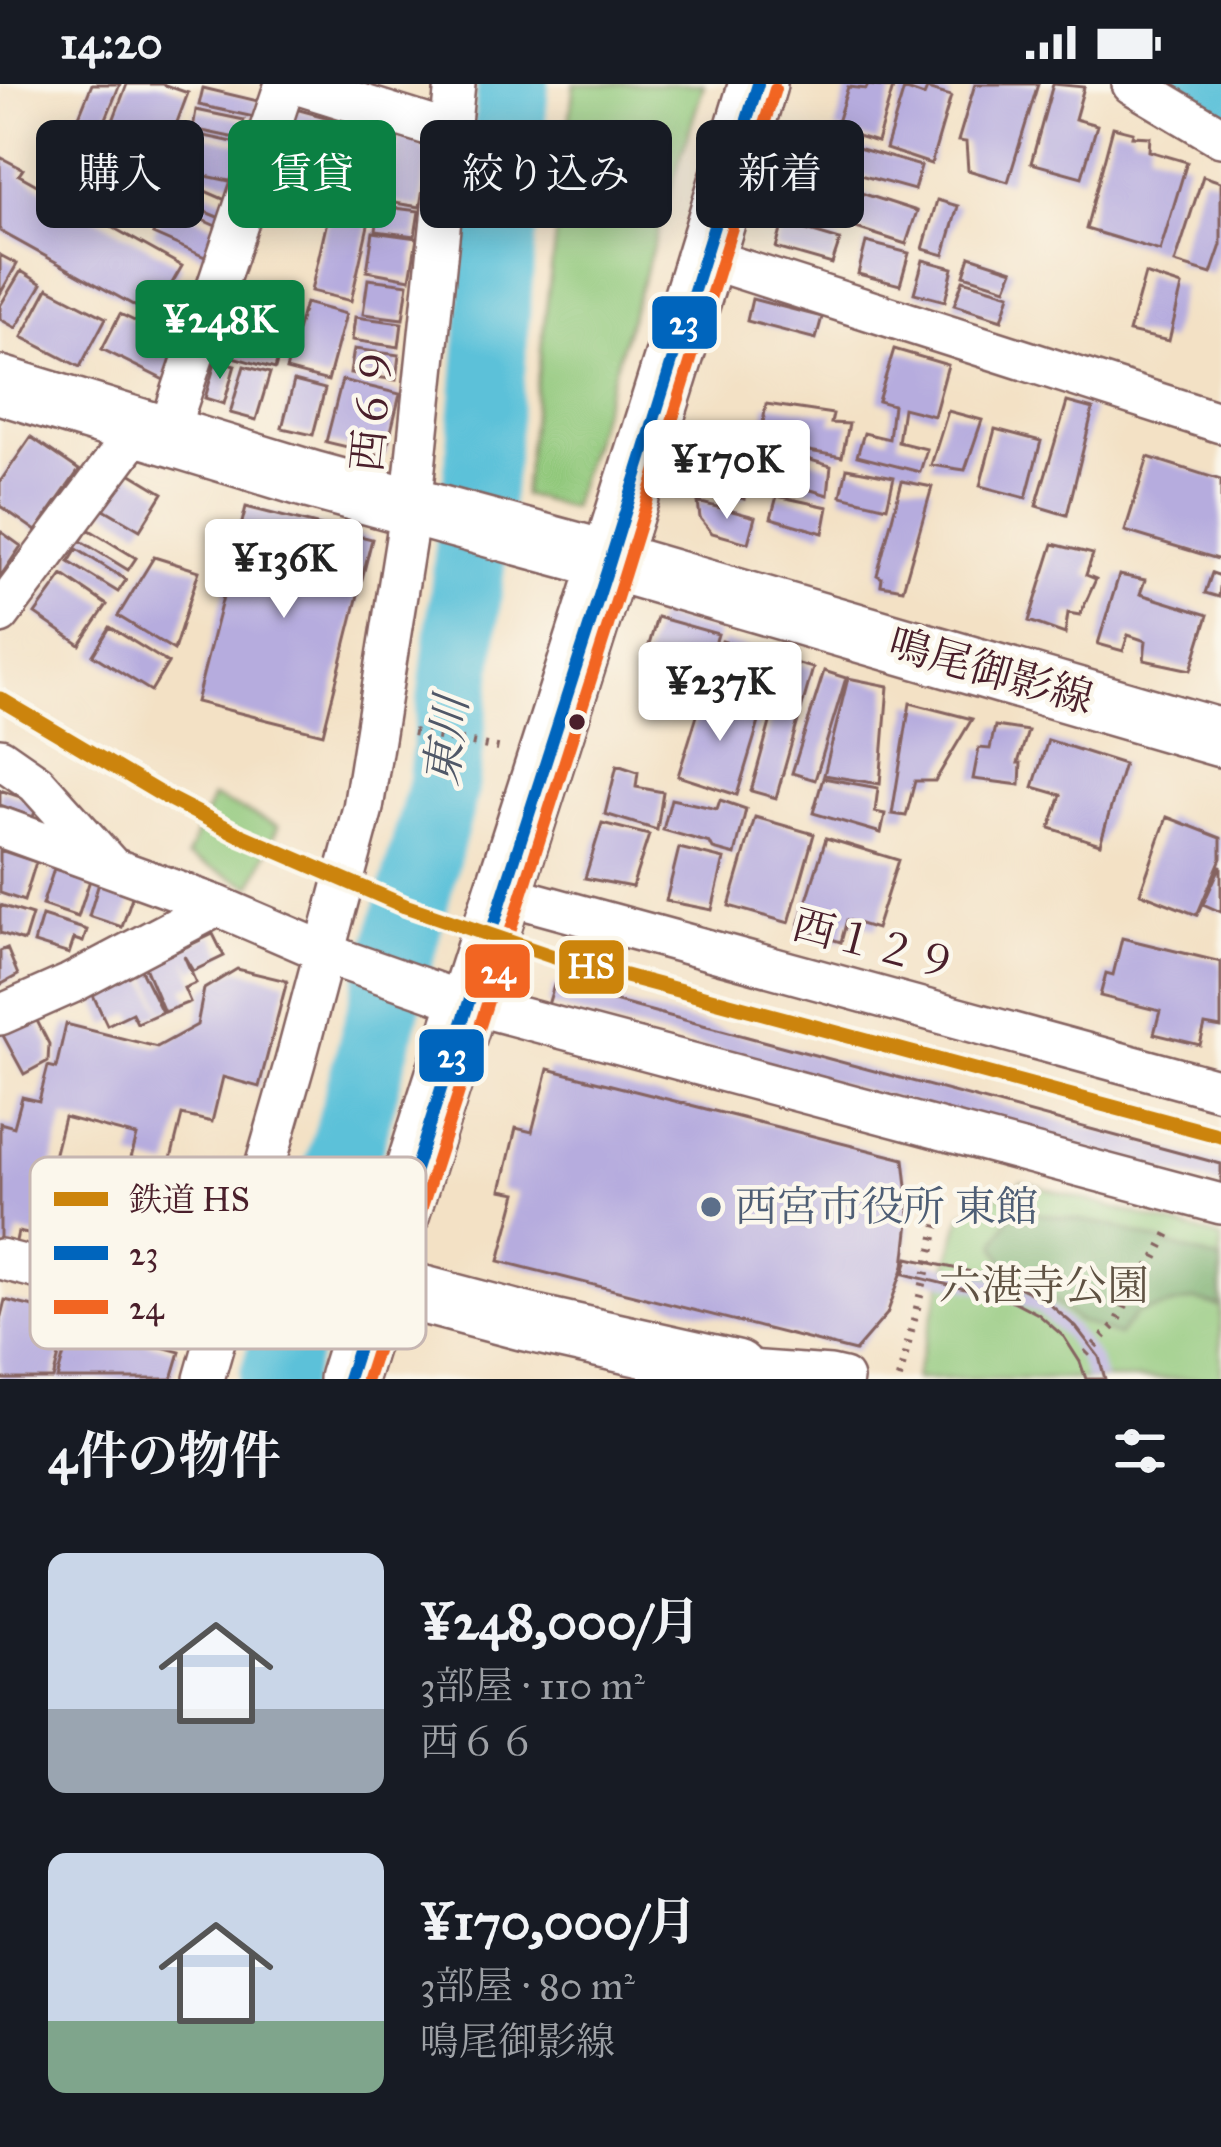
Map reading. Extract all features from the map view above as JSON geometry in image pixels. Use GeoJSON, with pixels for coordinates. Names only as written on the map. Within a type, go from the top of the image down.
{"type":"FeatureCollection","features":[{"type":"Feature","properties":{"kind":"street"},"geometry":{"type":"LineString","coordinates":[[0,614],[153,431],[285,84]]}},
{"type":"Feature","properties":{"kind":"street"},"geometry":{"type":"LineString","coordinates":[[296,84],[420,122]]}},
{"type":"Feature","properties":{"kind":"street","name":"西６９"},"geometry":{"type":"LineString","coordinates":[[452,120],[454,84]]}},
{"type":"Feature","properties":{"kind":"street"},"geometry":{"type":"LineString","coordinates":[[406,1157],[443,995],[504,893],[758,84]]}},
{"type":"Feature","properties":{"kind":"street"},"geometry":{"type":"LineString","coordinates":[[1132,84],[1221,137]]}},
{"type":"Feature","properties":{"kind":"street","name":"西６９"},"geometry":{"type":"LineString","coordinates":[[272,1157],[335,956],[420,509],[443,228]]}},
{"type":"Feature","properties":{"kind":"street"},"geometry":{"type":"LineString","coordinates":[[706,257],[1221,423]]}},
{"type":"Feature","properties":{"kind":"street","name":"鳴尾御影線"},"geometry":{"type":"LineString","coordinates":[[0,385],[312,480],[611,561],[1221,738]]}},
{"type":"Feature","properties":{"kind":"street"},"geometry":{"type":"LineString","coordinates":[[0,758],[36,783],[112,868]]}},
{"type":"Feature","properties":{"kind":"street"},"geometry":{"type":"LineString","coordinates":[[0,827],[443,995],[1221,1204]]}},
{"type":"Feature","properties":{"kind":"street","name":"西１２９"},"geometry":{"type":"LineString","coordinates":[[504,893],[1221,1090]]}},
{"type":"Feature","properties":{"kind":"street"},"geometry":{"type":"LineString","coordinates":[[0,1015],[218,906]]}},
{"type":"Feature","properties":{"kind":"street"},"geometry":{"type":"LineString","coordinates":[[0,1259],[30,1267]]}},
{"type":"Feature","properties":{"kind":"street"},"geometry":{"type":"LineString","coordinates":[[426,1296],[734,1374],[843,1379]]}},
{"type":"Feature","properties":{"kind":"street","name":"西６９"},"geometry":{"type":"LineString","coordinates":[[204,1379],[213,1349]]}},
{"type":"Feature","properties":{"kind":"street"},"geometry":{"type":"LineString","coordinates":[[348,1379],[357,1349]]}},
{"type":"Feature","properties":{"kind":"path"},"geometry":{"type":"LineString","coordinates":[[402,730],[503,749]]}},
{"type":"Feature","properties":{"kind":"path"},"geometry":{"type":"LineString","coordinates":[[899,1379],[939,1221],[938,1201]]}},
{"type":"Feature","properties":{"kind":"path"},"geometry":{"type":"LineString","coordinates":[[1086,1354],[1117,1323],[1177,1215]]}},
{"type":"Feature","properties":{"kind":"green space"},"geometry":{"type":"Polygon","coordinates":[[[574,84],[704,84],[672,186],[672,120],[570,120],[574,84]]]}},
{"type":"Feature","properties":{"kind":"green space"},"geometry":{"type":"Polygon","coordinates":[[[556,228],[659,228],[571,508],[523,495],[556,228]]]}},
{"type":"Feature","properties":{"kind":"green space"},"geometry":{"type":"Polygon","coordinates":[[[213,797],[278,826],[252,886],[187,857],[213,797]]]}},
{"type":"Feature","properties":{"kind":"green space","name":"六湛寺公園"},"geometry":{"type":"Polygon","coordinates":[[[1022,1182],[1221,1238],[1221,1379],[914,1379],[962,1214],[1022,1182]]]}},
{"type":"Feature","properties":{"kind":"green space"},"geometry":{"type":"Polygon","coordinates":[[[1029,1212],[1109,1225],[1221,1261],[1221,1307],[1195,1300],[1137,1313],[1118,1336],[1076,1320],[1027,1277],[1006,1267],[995,1244],[1010,1216],[1029,1212]]]}},
{"type":"Feature","properties":{"kind":"building"},"geometry":{"type":"Polygon","coordinates":[[[92,84],[120,84],[105,120],[77,120],[92,84]]]}},
{"type":"Feature","properties":{"kind":"building"},"geometry":{"type":"Polygon","coordinates":[[[127,84],[162,84],[188,93],[178,120],[113,120],[127,84]]]}},
{"type":"Feature","properties":{"kind":"building"},"geometry":{"type":"Polygon","coordinates":[[[975,84],[1038,84],[1008,182],[968,170],[966,142],[958,141],[975,84]]]}},
{"type":"Feature","properties":{"kind":"building"},"geometry":{"type":"Polygon","coordinates":[[[1053,84],[1084,87],[1075,119],[1097,125],[1082,177],[1031,163],[1053,84]]]}},
{"type":"Feature","properties":{"kind":"building"},"geometry":{"type":"Polygon","coordinates":[[[868,85],[893,88],[877,142],[864,138],[864,120],[838,120],[848,87],[866,89],[868,85]]]}},
{"type":"Feature","properties":{"kind":"building"},"geometry":{"type":"Polygon","coordinates":[[[203,88],[258,101],[254,117],[199,105],[203,88]]]}},
{"type":"Feature","properties":{"kind":"building"},"geometry":{"type":"Polygon","coordinates":[[[904,89],[924,96],[927,89],[951,96],[931,164],[886,149],[904,89]]]}},
{"type":"Feature","properties":{"kind":"building"},"geometry":{"type":"Polygon","coordinates":[[[292,108],[336,120],[289,120],[292,108]]]}},
{"type":"Feature","properties":{"kind":"building"},"geometry":{"type":"Polygon","coordinates":[[[196,110],[244,120],[228,120],[228,136],[204,131],[204,120],[194,120],[196,110]]]}},
{"type":"Feature","properties":{"kind":"building"},"geometry":{"type":"Polygon","coordinates":[[[1113,127],[1133,132],[1132,136],[1150,137],[1149,151],[1187,162],[1160,251],[1086,229],[1113,127]]]}},
{"type":"Feature","properties":{"kind":"building"},"geometry":{"type":"Polygon","coordinates":[[[204,136],[228,141],[228,181],[204,176],[204,136]]]}},
{"type":"Feature","properties":{"kind":"building"},"geometry":{"type":"Polygon","coordinates":[[[398,136],[420,143],[420,207],[396,203],[398,136]]]}},
{"type":"Feature","properties":{"kind":"building"},"geometry":{"type":"Polygon","coordinates":[[[864,150],[921,166],[914,190],[864,176],[864,150]]]}},
{"type":"Feature","properties":{"kind":"building"},"geometry":{"type":"Polygon","coordinates":[[[0,157],[23,169],[19,175],[36,184],[36,228],[114,228],[182,266],[153,316],[0,231],[0,157]]]}},
{"type":"Feature","properties":{"kind":"building"},"geometry":{"type":"Polygon","coordinates":[[[1203,176],[1221,182],[1221,245],[1211,274],[1175,263],[1203,176]]]}},
{"type":"Feature","properties":{"kind":"building"},"geometry":{"type":"Polygon","coordinates":[[[204,191],[228,201],[220,218],[204,211],[204,191]]]}},
{"type":"Feature","properties":{"kind":"building"},"geometry":{"type":"Polygon","coordinates":[[[864,194],[917,211],[906,244],[856,228],[864,228],[864,194]]]}},
{"type":"Feature","properties":{"kind":"building"},"geometry":{"type":"Polygon","coordinates":[[[937,200],[958,206],[944,255],[923,249],[937,200]]]}},
{"type":"Feature","properties":{"kind":"building"},"geometry":{"type":"Polygon","coordinates":[[[396,208],[419,211],[415,236],[376,231],[396,228],[396,208]]]}},
{"type":"Feature","properties":{"kind":"building"},"geometry":{"type":"Polygon","coordinates":[[[204,221],[218,227],[205,257],[153,234],[156,228],[204,228],[204,221]]]}},
{"type":"Feature","properties":{"kind":"building"},"geometry":{"type":"Polygon","coordinates":[[[325,228],[367,228],[351,301],[311,291],[325,228]]]}},
{"type":"Feature","properties":{"kind":"building"},"geometry":{"type":"Polygon","coordinates":[[[782,228],[800,228],[840,240],[832,264],[776,248],[782,228]]]}},
{"type":"Feature","properties":{"kind":"building"},"geometry":{"type":"Polygon","coordinates":[[[373,232],[417,238],[410,279],[367,271],[373,232]]]}},
{"type":"Feature","properties":{"kind":"building"},"geometry":{"type":"Polygon","coordinates":[[[866,242],[909,253],[900,285],[858,274],[866,242]]]}},
{"type":"Feature","properties":{"kind":"building"},"geometry":{"type":"Polygon","coordinates":[[[0,255],[17,264],[0,294],[0,255]]]}},
{"type":"Feature","properties":{"kind":"building"},"geometry":{"type":"Polygon","coordinates":[[[970,256],[1013,270],[1006,288],[964,275],[970,256]]]}},
{"type":"Feature","properties":{"kind":"building"},"geometry":{"type":"Polygon","coordinates":[[[923,260],[953,268],[945,301],[914,293],[923,260]]]}},
{"type":"Feature","properties":{"kind":"building"},"geometry":{"type":"Polygon","coordinates":[[[21,271],[42,284],[16,328],[0,319],[0,306],[21,271]]]}},
{"type":"Feature","properties":{"kind":"building"},"geometry":{"type":"Polygon","coordinates":[[[1145,274],[1182,286],[1169,341],[1129,332],[1145,274]]]}},
{"type":"Feature","properties":{"kind":"building"},"geometry":{"type":"Polygon","coordinates":[[[368,279],[408,284],[403,319],[363,314],[368,279]]]}},
{"type":"Feature","properties":{"kind":"building"},"geometry":{"type":"Polygon","coordinates":[[[963,280],[1010,294],[1002,320],[954,305],[963,280]]]}},
{"type":"Feature","properties":{"kind":"building"},"geometry":{"type":"Polygon","coordinates":[[[48,288],[106,318],[80,367],[22,337],[48,288]]]}},
{"type":"Feature","properties":{"kind":"building"},"geometry":{"type":"Polygon","coordinates":[[[752,299],[822,317],[816,339],[747,321],[752,299]]]}},
{"type":"Feature","properties":{"kind":"building"},"geometry":{"type":"Polygon","coordinates":[[[305,303],[346,314],[328,381],[286,370],[305,303]]]}},
{"type":"Feature","properties":{"kind":"building"},"geometry":{"type":"Polygon","coordinates":[[[120,314],[182,344],[164,380],[102,349],[120,314]]]}},
{"type":"Feature","properties":{"kind":"building"},"geometry":{"type":"Polygon","coordinates":[[[355,317],[402,323],[399,347],[352,340],[355,317]]]}},
{"type":"Feature","properties":{"kind":"building"},"geometry":{"type":"Polygon","coordinates":[[[222,328],[282,344],[275,369],[215,352],[222,328]]]}},
{"type":"Feature","properties":{"kind":"building"},"geometry":{"type":"Polygon","coordinates":[[[354,349],[399,355],[396,380],[350,373],[354,349]]]}},
{"type":"Feature","properties":{"kind":"building"},"geometry":{"type":"Polygon","coordinates":[[[894,349],[948,365],[934,416],[903,408],[898,442],[927,449],[920,472],[857,456],[864,433],[889,439],[893,405],[878,401],[894,349]]]}},
{"type":"Feature","properties":{"kind":"building"},"geometry":{"type":"Polygon","coordinates":[[[216,360],[235,365],[224,404],[205,398],[216,360]]]}},
{"type":"Feature","properties":{"kind":"building"},"geometry":{"type":"Polygon","coordinates":[[[244,366],[270,373],[256,420],[230,413],[244,366]]]}},
{"type":"Feature","properties":{"kind":"building"},"geometry":{"type":"Polygon","coordinates":[[[342,380],[400,394],[385,456],[326,442],[342,380]]]}},
{"type":"Feature","properties":{"kind":"building"},"geometry":{"type":"Polygon","coordinates":[[[294,381],[325,389],[313,435],[282,428],[294,381]]]}},
{"type":"Feature","properties":{"kind":"building"},"geometry":{"type":"Polygon","coordinates":[[[1067,402],[1093,409],[1067,515],[1036,506],[1067,402]]]}},
{"type":"Feature","properties":{"kind":"building"},"geometry":{"type":"Polygon","coordinates":[[[766,404],[833,414],[831,423],[849,424],[842,457],[760,442],[766,404]]]}},
{"type":"Feature","properties":{"kind":"building"},"geometry":{"type":"Polygon","coordinates":[[[948,411],[982,420],[965,470],[931,465],[948,411]]]}},
{"type":"Feature","properties":{"kind":"building"},"geometry":{"type":"Polygon","coordinates":[[[995,429],[1041,441],[1026,498],[980,486],[995,429]]]}},
{"type":"Feature","properties":{"kind":"building"},"geometry":{"type":"Polygon","coordinates":[[[720,433],[831,466],[828,495],[715,462],[720,433]]]}},
{"type":"Feature","properties":{"kind":"building"},"geometry":{"type":"Polygon","coordinates":[[[31,437],[79,470],[36,531],[0,506],[0,482],[31,437]]]}},
{"type":"Feature","properties":{"kind":"building"},"geometry":{"type":"Polygon","coordinates":[[[1148,457],[1221,480],[1221,560],[1125,531],[1148,457]]]}},
{"type":"Feature","properties":{"kind":"building"},"geometry":{"type":"Polygon","coordinates":[[[709,466],[746,477],[744,499],[703,486],[709,466]]]}},
{"type":"Feature","properties":{"kind":"building"},"geometry":{"type":"Polygon","coordinates":[[[847,468],[894,477],[887,507],[841,496],[847,468]]]}},
{"type":"Feature","properties":{"kind":"building"},"geometry":{"type":"Polygon","coordinates":[[[128,472],[163,493],[140,530],[104,509],[128,472]]]}},
{"type":"Feature","properties":{"kind":"building"},"geometry":{"type":"Polygon","coordinates":[[[902,481],[932,487],[903,589],[881,585],[877,575],[902,481]]]}},
{"type":"Feature","properties":{"kind":"building"},"geometry":{"type":"Polygon","coordinates":[[[777,496],[828,507],[823,533],[771,518],[777,496]]]}},
{"type":"Feature","properties":{"kind":"building"},"geometry":{"type":"Polygon","coordinates":[[[698,502],[755,517],[748,543],[712,533],[700,518],[698,502]]]}},
{"type":"Feature","properties":{"kind":"building"},"geometry":{"type":"Polygon","coordinates":[[[246,507],[372,539],[323,734],[196,702],[246,507]]]}},
{"type":"Feature","properties":{"kind":"building"},"geometry":{"type":"Polygon","coordinates":[[[88,529],[136,558],[128,570],[81,541],[88,529]]]}},
{"type":"Feature","properties":{"kind":"building"},"geometry":{"type":"Polygon","coordinates":[[[0,531],[21,546],[0,577],[0,531]]]}},
{"type":"Feature","properties":{"kind":"building"},"geometry":{"type":"Polygon","coordinates":[[[1053,544],[1093,554],[1086,575],[1096,579],[1080,615],[1068,613],[1065,634],[1029,621],[1053,544]]]}},
{"type":"Feature","properties":{"kind":"building"},"geometry":{"type":"Polygon","coordinates":[[[77,549],[126,580],[118,592],[69,562],[77,549]]]}},
{"type":"Feature","properties":{"kind":"building"},"geometry":{"type":"Polygon","coordinates":[[[154,557],[199,571],[174,650],[118,616],[154,557]]]}},
{"type":"Feature","properties":{"kind":"building"},"geometry":{"type":"Polygon","coordinates":[[[1212,573],[1221,576],[1219,597],[1205,593],[1212,573]]]}},
{"type":"Feature","properties":{"kind":"building"},"geometry":{"type":"Polygon","coordinates":[[[63,575],[107,605],[80,645],[35,614],[63,575]]]}},
{"type":"Feature","properties":{"kind":"building"},"geometry":{"type":"Polygon","coordinates":[[[1119,575],[1145,580],[1140,594],[1208,615],[1191,670],[1144,660],[1146,641],[1128,635],[1123,651],[1098,644],[1119,575]]]}},
{"type":"Feature","properties":{"kind":"building"},"geometry":{"type":"Polygon","coordinates":[[[657,617],[718,634],[704,683],[643,666],[657,617]]]}},
{"type":"Feature","properties":{"kind":"building"},"geometry":{"type":"Polygon","coordinates":[[[110,627],[168,663],[151,691],[93,655],[110,627]]]}},
{"type":"Feature","properties":{"kind":"building"},"geometry":{"type":"Polygon","coordinates":[[[722,641],[760,652],[749,693],[710,683],[722,641]]]}},
{"type":"Feature","properties":{"kind":"building"},"geometry":{"type":"Polygon","coordinates":[[[770,656],[813,668],[776,798],[751,791],[775,705],[758,700],[770,656]]]}},
{"type":"Feature","properties":{"kind":"building"},"geometry":{"type":"Polygon","coordinates":[[[824,671],[846,678],[815,780],[792,773],[824,671]]]}},
{"type":"Feature","properties":{"kind":"building"},"geometry":{"type":"Polygon","coordinates":[[[848,678],[888,686],[880,784],[824,775],[848,678]]]}},
{"type":"Feature","properties":{"kind":"building"},"geometry":{"type":"Polygon","coordinates":[[[704,693],[762,712],[737,795],[678,776],[704,693]]]}},
{"type":"Feature","properties":{"kind":"building"},"geometry":{"type":"Polygon","coordinates":[[[910,703],[972,719],[935,781],[915,781],[906,816],[892,814],[910,703]]]}},
{"type":"Feature","properties":{"kind":"building"},"geometry":{"type":"Polygon","coordinates":[[[995,726],[1028,731],[1018,763],[1020,785],[973,779],[979,748],[990,749],[995,726]]]}},
{"type":"Feature","properties":{"kind":"building"},"geometry":{"type":"Polygon","coordinates":[[[1048,740],[1124,764],[1100,844],[1050,828],[1061,795],[1033,787],[1048,740]]]}},
{"type":"Feature","properties":{"kind":"building"},"geometry":{"type":"Polygon","coordinates":[[[617,765],[638,772],[636,787],[663,792],[657,830],[605,814],[617,765]]]}},
{"type":"Feature","properties":{"kind":"building"},"geometry":{"type":"Polygon","coordinates":[[[823,778],[878,788],[875,812],[885,814],[881,833],[813,813],[823,778]]]}},
{"type":"Feature","properties":{"kind":"building"},"geometry":{"type":"Polygon","coordinates":[[[0,790],[38,803],[33,817],[0,805],[0,790]]]}},
{"type":"Feature","properties":{"kind":"building"},"geometry":{"type":"Polygon","coordinates":[[[671,799],[717,809],[720,800],[746,809],[735,855],[663,830],[671,799]]]}},
{"type":"Feature","properties":{"kind":"building"},"geometry":{"type":"Polygon","coordinates":[[[755,817],[814,834],[789,923],[729,906],[755,817]]]}},
{"type":"Feature","properties":{"kind":"building"},"geometry":{"type":"Polygon","coordinates":[[[1167,817],[1221,838],[1221,858],[1197,915],[1140,893],[1167,817]]]}},
{"type":"Feature","properties":{"kind":"building"},"geometry":{"type":"Polygon","coordinates":[[[602,823],[649,835],[632,887],[585,878],[602,823]]]}},
{"type":"Feature","properties":{"kind":"building"},"geometry":{"type":"Polygon","coordinates":[[[826,838],[898,860],[876,929],[847,920],[841,942],[798,929],[826,838]]]}},
{"type":"Feature","properties":{"kind":"building"},"geometry":{"type":"Polygon","coordinates":[[[679,848],[724,859],[712,910],[666,901],[679,848]]]}},
{"type":"Feature","properties":{"kind":"building"},"geometry":{"type":"Polygon","coordinates":[[[0,850],[36,862],[24,901],[0,893],[0,850]]]}},
{"type":"Feature","properties":{"kind":"building"},"geometry":{"type":"Polygon","coordinates":[[[1221,865],[1221,912],[1203,904],[1221,865]]]}},
{"type":"Feature","properties":{"kind":"building"},"geometry":{"type":"Polygon","coordinates":[[[54,869],[90,880],[78,917],[42,905],[54,869]]]}},
{"type":"Feature","properties":{"kind":"building"},"geometry":{"type":"Polygon","coordinates":[[[99,883],[133,894],[122,927],[89,916],[99,883]]]}},
{"type":"Feature","properties":{"kind":"building"},"geometry":{"type":"Polygon","coordinates":[[[0,905],[32,915],[24,941],[0,933],[0,905]]]}},
{"type":"Feature","properties":{"kind":"building"},"geometry":{"type":"Polygon","coordinates":[[[42,916],[87,930],[83,942],[74,939],[69,954],[34,943],[42,916]]]}},
{"type":"Feature","properties":{"kind":"building"},"geometry":{"type":"Polygon","coordinates":[[[213,934],[224,956],[193,971],[184,956],[196,983],[184,988],[190,1002],[164,1012],[145,967],[213,934]]]}},
{"type":"Feature","properties":{"kind":"building"},"geometry":{"type":"Polygon","coordinates":[[[1122,938],[1221,962],[1221,1028],[1205,1025],[1200,1045],[1154,1034],[1160,1011],[1100,996],[1106,973],[1113,975],[1122,938]]]}},
{"type":"Feature","properties":{"kind":"building"},"geometry":{"type":"Polygon","coordinates":[[[7,948],[18,975],[0,985],[0,951],[7,948]]]}},
{"type":"Feature","properties":{"kind":"building"},"geometry":{"type":"Polygon","coordinates":[[[140,968],[162,1012],[137,1023],[132,1013],[107,1025],[91,991],[140,968]]]}},
{"type":"Feature","properties":{"kind":"building"},"geometry":{"type":"Polygon","coordinates":[[[237,969],[287,981],[259,1087],[223,1077],[212,1122],[182,1115],[172,1157],[131,1157],[137,1136],[64,1117],[54,1157],[30,1157],[30,1234],[18,1232],[14,1250],[0,1246],[0,1123],[14,1127],[22,1097],[39,1101],[48,1066],[56,1068],[66,1024],[157,1047],[197,1025],[204,989],[237,969]]]}},
{"type":"Feature","properties":{"kind":"building"},"geometry":{"type":"Polygon","coordinates":[[[554,985],[1221,1164],[1221,1185],[548,1005],[554,985]]]}},
{"type":"Feature","properties":{"kind":"building"},"geometry":{"type":"Polygon","coordinates":[[[33,1013],[49,1044],[48,1061],[24,1074],[0,1030],[33,1013]]]}},
{"type":"Feature","properties":{"kind":"building","name":"西宮市役所 東館"},"geometry":{"type":"Polygon","coordinates":[[[548,1069],[904,1159],[910,1213],[904,1266],[887,1314],[855,1351],[499,1261],[517,1193],[501,1190],[516,1128],[532,1132],[548,1069]]]}},
{"type":"Feature","properties":{"kind":"building"},"geometry":{"type":"Polygon","coordinates":[[[908,1258],[976,1273],[1045,1300],[1076,1327],[1099,1357],[1105,1379],[1086,1379],[1064,1337],[1038,1314],[1013,1301],[904,1274],[908,1258]]]}},
{"type":"Feature","properties":{"kind":"building"},"geometry":{"type":"Polygon","coordinates":[[[5,1300],[30,1306],[30,1349],[61,1349],[53,1379],[0,1379],[0,1320],[5,1300]]]}},
{"type":"Feature","properties":{"kind":"building"},"geometry":{"type":"Polygon","coordinates":[[[65,1349],[180,1352],[172,1379],[57,1379],[65,1349]]]}},
{"type":"Feature","properties":{"kind":"waterway","name":"東川"},"geometry":{"type":"LineString","coordinates":[[343,1157],[443,787],[483,446],[513,84]]}},
{"type":"Feature","properties":{"kind":"waterway"},"geometry":{"type":"LineString","coordinates":[[1209,84],[1221,91]]}},
{"type":"Feature","properties":{"kind":"waterway","name":"東川"},"geometry":{"type":"LineString","coordinates":[[275,1379],[284,1349]]}},
{"type":"Feature","properties":{"kind":"rail line","name":"HS"},"geometry":{"type":"LineString","coordinates":[[0,699],[240,835],[405,906],[551,956],[1221,1136]]}},
{"type":"Feature","properties":{"kind":"transit line","name":"23"},"geometry":{"type":"LineString","coordinates":[[419,1157],[758,84]]}},
{"type":"Feature","properties":{"kind":"transit line","name":"24"},"geometry":{"type":"LineString","coordinates":[[426,1195],[775,89]]}},
{"type":"Feature","properties":{"kind":"transit line","name":"23"},"geometry":{"type":"LineString","coordinates":[[348,1379],[358,1349]]}},
{"type":"Feature","properties":{"kind":"transit line","name":"24"},"geometry":{"type":"LineString","coordinates":[[367,1379],[377,1349]]}},
{"type":"Feature","properties":{"kind":"place","name":"西宮市役所 東館"},"geometry":{"type":"Point","coordinates":[711,1207]}}]}
